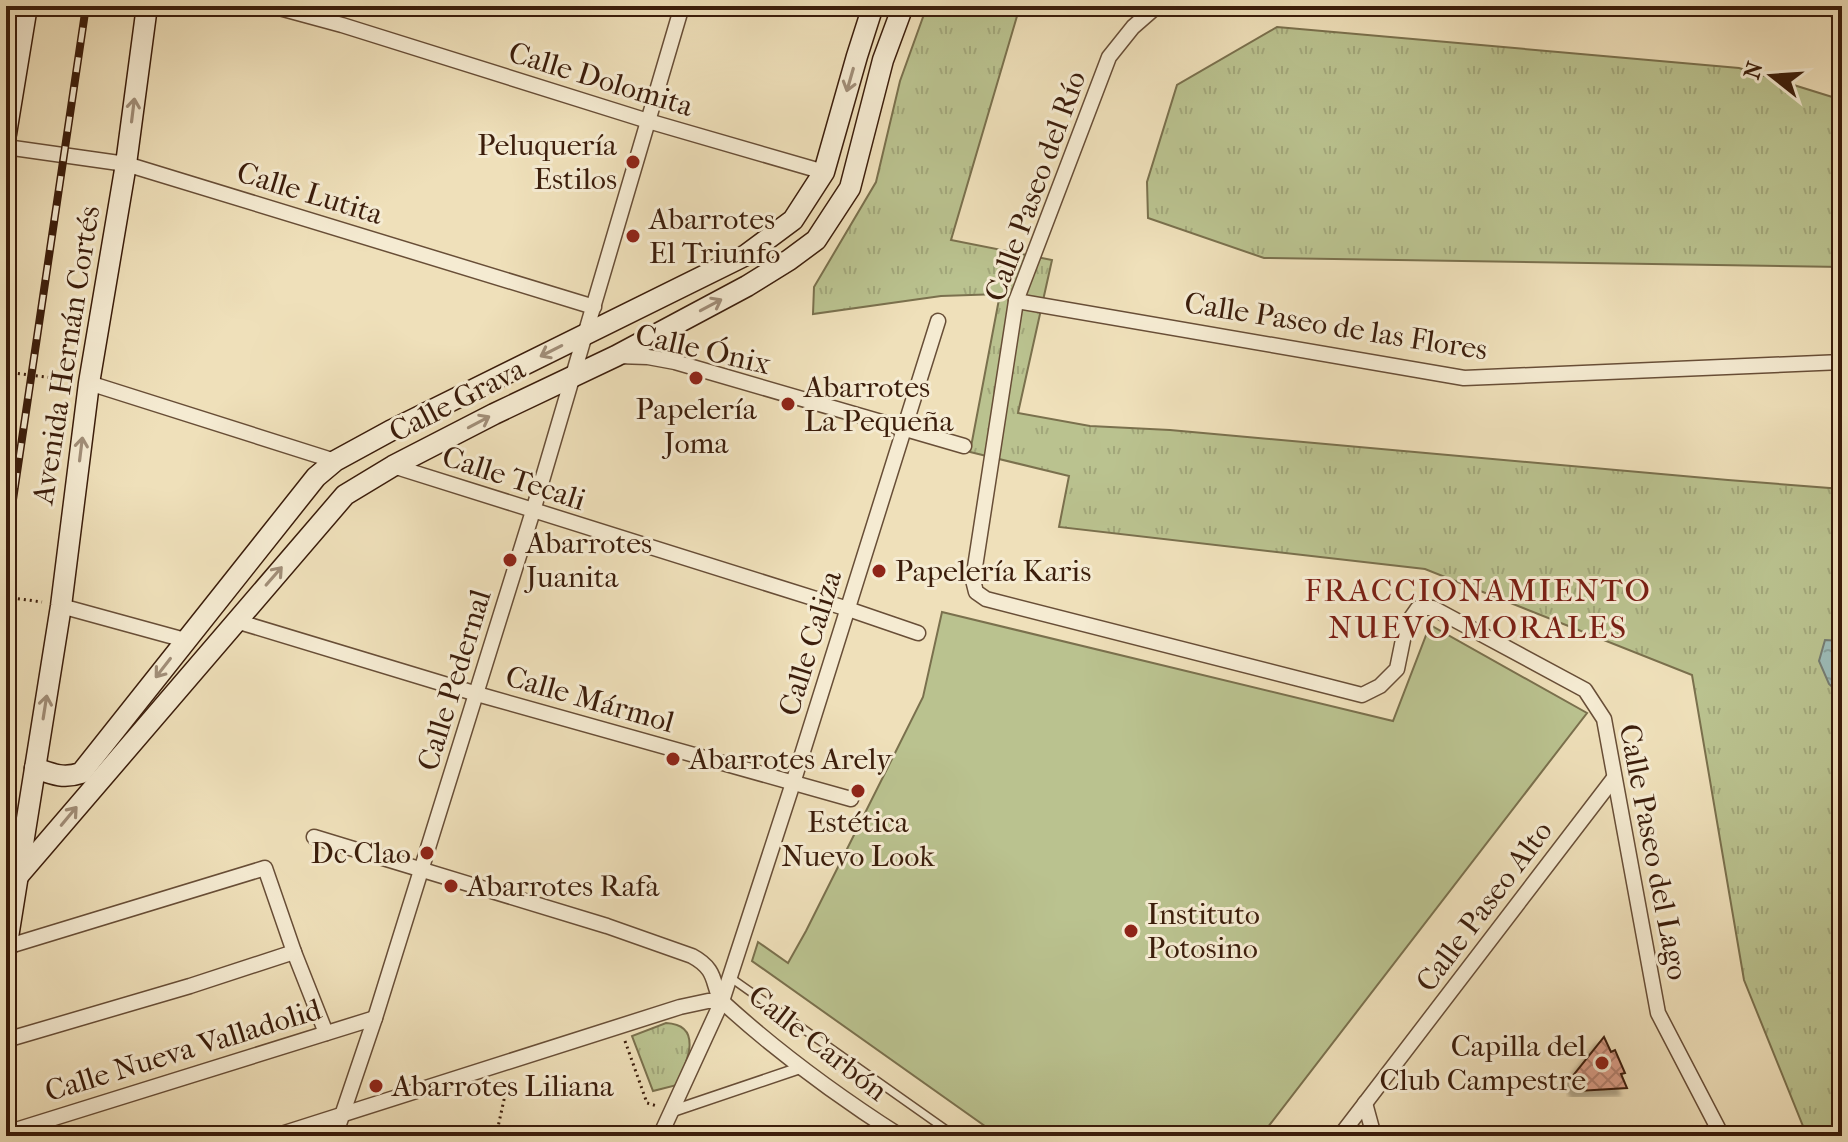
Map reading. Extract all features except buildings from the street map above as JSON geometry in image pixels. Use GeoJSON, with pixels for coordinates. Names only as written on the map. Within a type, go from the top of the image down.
{"type":"FeatureCollection","features":[{"type":"Feature","properties":{"kind":"main road"},"geometry":{"type":"LineString","coordinates":[[6,134],[27,6]]}},
{"type":"Feature","properties":{"kind":"main road","name":"Avenida Hernán Cortés"},"geometry":{"type":"LineString","coordinates":[[6,948],[61,606],[89,383],[126,164],[147,6]]}},
{"type":"Feature","properties":{"kind":"main road","name":"Calle Grava"},"geometry":{"type":"LineString","coordinates":[[35,768],[69,777],[81,773],[316,477],[335,461],[746,255],[793,220],[824,172],[873,6]]}},
{"type":"Feature","properties":{"kind":"main road","name":"Calle Grava"},"geometry":{"type":"LineString","coordinates":[[18,876],[345,495],[393,466],[616,356],[747,286],[816,240],[850,188],[883,60],[903,6]]}},
{"type":"Feature","properties":{"kind":"street","name":"Calle Dolomita"},"geometry":{"type":"LineString","coordinates":[[272,6],[824,172]]}},
{"type":"Feature","properties":{"kind":"street","name":"Calle Pedernal"},"geometry":{"type":"LineString","coordinates":[[335,1136],[477,694],[682,6]]}},
{"type":"Feature","properties":{"kind":"street","name":"Calle Paseo del Río"},"geometry":{"type":"LineString","coordinates":[[976,592],[973,580],[1016,301],[1109,57],[1133,27],[1157,6]]}},
{"type":"Feature","properties":{"kind":"street"},"geometry":{"type":"LineString","coordinates":[[1823,6],[1842,12]]}},
{"type":"Feature","properties":{"kind":"street","name":"Calle Lutita"},"geometry":{"type":"LineString","coordinates":[[6,147],[126,164],[594,307]]}},
{"type":"Feature","properties":{"kind":"street","name":"Calle Paseo de las Flores"},"geometry":{"type":"LineString","coordinates":[[1016,301],[1464,378],[1842,362]]}},
{"type":"Feature","properties":{"kind":"street","name":"Calle Caliza"},"geometry":{"type":"LineString","coordinates":[[660,1136],[722,1001],[938,321]]}},
{"type":"Feature","properties":{"kind":"street","name":"Calle Ónix"},"geometry":{"type":"LineString","coordinates":[[616,356],[675,362],[964,446]]}},
{"type":"Feature","properties":{"kind":"street"},"geometry":{"type":"LineString","coordinates":[[89,383],[335,461]]}},
{"type":"Feature","properties":{"kind":"street","name":"Calle Tecali"},"geometry":{"type":"LineString","coordinates":[[393,466],[918,633]]}},
{"type":"Feature","properties":{"kind":"street","name":"Calle Paseo del Lago"},"geometry":{"type":"LineString","coordinates":[[976,592],[986,599],[1362,695],[1380,686],[1397,669],[1406,625],[1418,608],[1433,608],[1585,690],[1604,719],[1658,1013],[1722,1136]]}},
{"type":"Feature","properties":{"kind":"street"},"geometry":{"type":"LineString","coordinates":[[61,606],[185,640]]}},
{"type":"Feature","properties":{"kind":"street","name":"Calle Mármol"},"geometry":{"type":"LineString","coordinates":[[236,621],[477,694],[851,799]]}},
{"type":"Feature","properties":{"kind":"street","name":"Calle Paseo Alto"},"geometry":{"type":"LineString","coordinates":[[1340,1136],[1614,778]]}},
{"type":"Feature","properties":{"kind":"street","name":"Calle Carbón"},"geometry":{"type":"LineString","coordinates":[[314,837],[607,926],[692,956],[704,963],[713,974],[722,1001],[800,1068],[900,1136]]}},
{"type":"Feature","properties":{"kind":"street"},"geometry":{"type":"LineString","coordinates":[[6,948],[265,868],[326,1033]]}},
{"type":"Feature","properties":{"kind":"street"},"geometry":{"type":"LineString","coordinates":[[6,1040],[294,952]]}},
{"type":"Feature","properties":{"kind":"street"},"geometry":{"type":"LineString","coordinates":[[275,1136],[695,1002],[722,1001]]}},
{"type":"Feature","properties":{"kind":"street","name":"Calle Nueva Valladolid"},"geometry":{"type":"LineString","coordinates":[[6,1133],[375,1018]]}},
{"type":"Feature","properties":{"kind":"street"},"geometry":{"type":"LineString","coordinates":[[670,1112],[800,1068]]}},
{"type":"Feature","properties":{"kind":"street"},"geometry":{"type":"LineString","coordinates":[[1365,1103],[1374,1136]]}},
{"type":"Feature","properties":{"kind":"street"},"geometry":{"type":"LineString","coordinates":[[863,1136],[886,1127]]}},
{"type":"Feature","properties":{"kind":"lane"},"geometry":{"type":"LineString","coordinates":[[730,977],[955,1136]]}},
{"type":"Feature","properties":{"kind":"path"},"geometry":{"type":"LineString","coordinates":[[6,372],[89,383]]}},
{"type":"Feature","properties":{"kind":"path"},"geometry":{"type":"LineString","coordinates":[[6,597],[61,606]]}},
{"type":"Feature","properties":{"kind":"path"},"geometry":{"type":"LineString","coordinates":[[620,1026],[647,1103],[670,1112]]}},
{"type":"Feature","properties":{"kind":"path"},"geometry":{"type":"LineString","coordinates":[[496,1136],[507,1086],[503,1063]]}},
{"type":"Feature","properties":{"kind":"green space"},"geometry":{"type":"Polygon","coordinates":[[[927,6],[1020,6],[951,240],[1052,260],[1018,413],[1090,426],[1170,430],[1842,489],[1842,1136],[1807,1136],[1744,980],[1692,675],[1425,569],[1059,527],[1069,476],[970,452],[1000,294],[941,296],[813,314],[814,287],[876,182],[900,81],[927,6]]]}},
{"type":"Feature","properties":{"kind":"green space"},"geometry":{"type":"Polygon","coordinates":[[[1277,27],[1739,68],[1842,100],[1842,267],[1264,258],[1148,218],[1147,182],[1177,85],[1277,27]]]}},
{"type":"Feature","properties":{"kind":"green space"},"geometry":{"type":"Polygon","coordinates":[[[942,612],[1393,721],[1430,625],[1587,713],[1261,1136],[999,1136],[752,961],[758,942],[788,963],[806,931],[923,697],[942,612]]]}},
{"type":"Feature","properties":{"kind":"green space"},"geometry":{"type":"Polygon","coordinates":[[[666,1023],[678,1025],[685,1031],[690,1047],[677,1085],[653,1091],[632,1036],[666,1023]]]}},
{"type":"Feature","properties":{"kind":"water"},"geometry":{"type":"Polygon","coordinates":[[[1825,640],[1842,641],[1842,696],[1829,684],[1819,661],[1825,640]]]}},
{"type":"Feature","properties":{"kind":"railway"},"geometry":{"type":"LineString","coordinates":[[6,547],[86,6]]}},
{"type":"Feature","properties":{"kind":"place","name":"Peluquería Estilos"},"geometry":{"type":"Point","coordinates":[633,162]}},
{"type":"Feature","properties":{"kind":"place","name":"Abarrotes El Triunfo"},"geometry":{"type":"Point","coordinates":[633,236]}},
{"type":"Feature","properties":{"kind":"place","name":"Papelería Joma"},"geometry":{"type":"Point","coordinates":[696,378]}},
{"type":"Feature","properties":{"kind":"place","name":"Abarrotes La Pequeña"},"geometry":{"type":"Point","coordinates":[788,404]}},
{"type":"Feature","properties":{"kind":"place","name":"Abarrotes Juanita"},"geometry":{"type":"Point","coordinates":[510,560]}},
{"type":"Feature","properties":{"kind":"place","name":"Papelería Karis"},"geometry":{"type":"Point","coordinates":[879,571]}},
{"type":"Feature","properties":{"kind":"place","name":"Abarrotes Arely"},"geometry":{"type":"Point","coordinates":[673,759]}},
{"type":"Feature","properties":{"kind":"place","name":"Estética Nuevo Look"},"geometry":{"type":"Point","coordinates":[858,791]}},
{"type":"Feature","properties":{"kind":"place","name":"Dc Clao"},"geometry":{"type":"Point","coordinates":[427,853]}},
{"type":"Feature","properties":{"kind":"place","name":"Abarrotes Rafa"},"geometry":{"type":"Point","coordinates":[451,886]}},
{"type":"Feature","properties":{"kind":"place","name":"Instituto Potosino"},"geometry":{"type":"Point","coordinates":[1131,931]}},
{"type":"Feature","properties":{"kind":"place","name":"Capilla del Club Campestre"},"geometry":{"type":"Point","coordinates":[1602,1063]}},
{"type":"Feature","properties":{"kind":"place","name":"Abarrotes Liliana"},"geometry":{"type":"Point","coordinates":[376,1086]}},
{"type":"Feature","properties":{"kind":"district","name":"FRACCIONAMIENTO NUEVO MORALES"},"geometry":{"type":"Point","coordinates":[1478,608]}}]}
